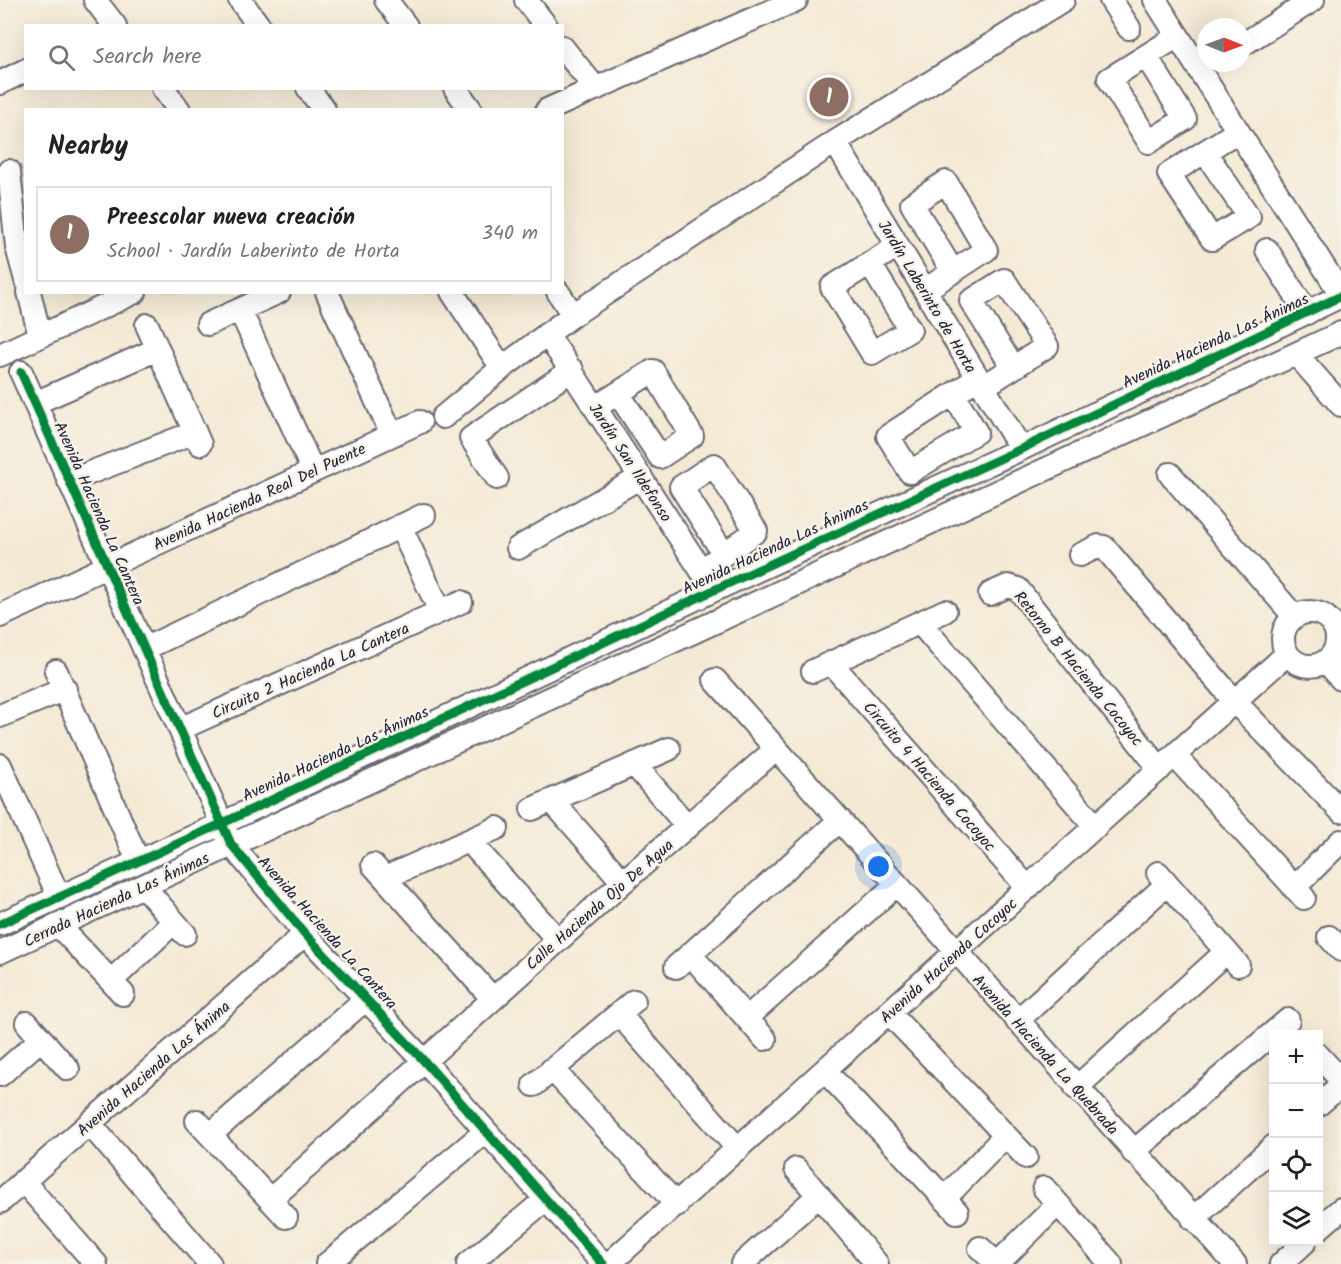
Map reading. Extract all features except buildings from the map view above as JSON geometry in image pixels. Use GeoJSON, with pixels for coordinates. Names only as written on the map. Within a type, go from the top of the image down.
{"type":"FeatureCollection","features":[{"type":"Feature","properties":{"kind":"street"},"geometry":{"type":"LineString","coordinates":[[95,0],[113,24]]}},
{"type":"Feature","properties":{"kind":"street"},"geometry":{"type":"LineString","coordinates":[[240,0],[258,24]]}},
{"type":"Feature","properties":{"kind":"street"},"geometry":{"type":"LineString","coordinates":[[386,0],[404,24]]}},
{"type":"Feature","properties":{"kind":"street"},"geometry":{"type":"LineString","coordinates":[[526,0],[544,24]]}},
{"type":"Feature","properties":{"kind":"street"},"geometry":{"type":"LineString","coordinates":[[552,108],[795,0]]}},
{"type":"Feature","properties":{"kind":"street"},"geometry":{"type":"LineString","coordinates":[[443,417],[502,368],[573,315],[835,142],[1063,0]]}},
{"type":"Feature","properties":{"kind":"street"},"geometry":{"type":"LineString","coordinates":[[1111,0],[1129,28]]}},
{"type":"Feature","properties":{"kind":"street"},"geometry":{"type":"LineString","coordinates":[[1155,0],[1178,36],[1197,57]]}},
{"type":"Feature","properties":{"kind":"street"},"geometry":{"type":"LineString","coordinates":[[1251,39],[1313,0]]}},
{"type":"Feature","properties":{"kind":"street"},"geometry":{"type":"LineString","coordinates":[[1146,56],[1178,36]]}},
{"type":"Feature","properties":{"kind":"street"},"geometry":{"type":"LineString","coordinates":[[564,49],[596,89]]}},
{"type":"Feature","properties":{"kind":"street"},"geometry":{"type":"LineString","coordinates":[[0,83],[24,71]]}},
{"type":"Feature","properties":{"kind":"street"},"geometry":{"type":"LineString","coordinates":[[1208,72],[1238,131],[1341,295]]}},
{"type":"Feature","properties":{"kind":"street"},"geometry":{"type":"LineString","coordinates":[[164,90],[178,108]]}},
{"type":"Feature","properties":{"kind":"street"},"geometry":{"type":"LineString","coordinates":[[309,90],[323,108]]}},
{"type":"Feature","properties":{"kind":"street"},"geometry":{"type":"LineString","coordinates":[[456,90],[469,108]]}},
{"type":"Feature","properties":{"kind":"street"},"geometry":{"type":"LineString","coordinates":[[1205,152],[1238,131]]}},
{"type":"Feature","properties":{"kind":"street","name":"Jardín Laberinto de Horta"},"geometry":{"type":"LineString","coordinates":[[835,142],[1021,449]]}},
{"type":"Feature","properties":{"kind":"street"},"geometry":{"type":"LineString","coordinates":[[11,170],[17,247],[24,273]]}},
{"type":"Feature","properties":{"kind":"street"},"geometry":{"type":"LineString","coordinates":[[870,264],[898,246]]}},
{"type":"Feature","properties":{"kind":"street"},"geometry":{"type":"LineString","coordinates":[[1267,250],[1307,313]]}},
{"type":"Feature","properties":{"kind":"street"},"geometry":{"type":"LineString","coordinates":[[925,290],[953,272]]}},
{"type":"Feature","properties":{"kind":"street"},"geometry":{"type":"LineString","coordinates":[[30,294],[40,336]]}},
{"type":"Feature","properties":{"kind":"street"},"geometry":{"type":"LineString","coordinates":[[0,355],[131,294]]}},
{"type":"Feature","properties":{"kind":"street"},"geometry":{"type":"LineString","coordinates":[[208,324],[275,294]]}},
{"type":"Feature","properties":{"kind":"street"},"geometry":{"type":"LineString","coordinates":[[328,294],[392,435]]}},
{"type":"Feature","properties":{"kind":"street"},"geometry":{"type":"LineString","coordinates":[[453,294],[502,368]]}},
{"type":"Feature","properties":{"kind":"street"},"geometry":{"type":"LineString","coordinates":[[559,294],[573,315]]}},
{"type":"Feature","properties":{"kind":"street","name":"Avenida Hacienda Las Ánimas"},"geometry":{"type":"LineString","coordinates":[[221,824],[714,590],[1110,407],[1341,295]]}},
{"type":"Feature","properties":{"kind":"street"},"geometry":{"type":"LineString","coordinates":[[240,310],[313,471]]}},
{"type":"Feature","properties":{"kind":"street"},"geometry":{"type":"LineString","coordinates":[[69,481],[198,439],[147,325]]}},
{"type":"Feature","properties":{"kind":"street"},"geometry":{"type":"LineString","coordinates":[[231,844],[1341,333]]}},
{"type":"Feature","properties":{"kind":"street","name":"Jardín San Ildefonso"},"geometry":{"type":"LineString","coordinates":[[547,334],[714,590]]}},
{"type":"Feature","properties":{"kind":"street"},"geometry":{"type":"LineString","coordinates":[[35,403],[158,349]]}},
{"type":"Feature","properties":{"kind":"street"},"geometry":{"type":"LineString","coordinates":[[1296,354],[1341,405]]}},
{"type":"Feature","properties":{"kind":"street"},"geometry":{"type":"LineString","coordinates":[[954,395],[1013,368]]}},
{"type":"Feature","properties":{"kind":"street"},"geometry":{"type":"LineString","coordinates":[[497,478],[471,438],[572,370]]}},
{"type":"Feature","properties":{"kind":"street","name":"Avenida Hacienda La Cantera"},"geometry":{"type":"LineString","coordinates":[[21,372],[231,844],[305,934],[425,1062],[603,1264]]}},
{"type":"Feature","properties":{"kind":"street"},"geometry":{"type":"LineString","coordinates":[[596,407],[618,393]]}},
{"type":"Feature","properties":{"kind":"street"},"geometry":{"type":"LineString","coordinates":[[1110,407],[1122,434]]}},
{"type":"Feature","properties":{"kind":"street","name":"Avenida Hacienda Real Del Puente"},"geometry":{"type":"LineString","coordinates":[[0,616],[420,422]]}},
{"type":"Feature","properties":{"kind":"street"},"geometry":{"type":"LineString","coordinates":[[1170,474],[1294,616]]}},
{"type":"Feature","properties":{"kind":"street"},"geometry":{"type":"LineString","coordinates":[[518,548],[641,477]]}},
{"type":"Feature","properties":{"kind":"street"},"geometry":{"type":"LineString","coordinates":[[144,649],[424,515]]}},
{"type":"Feature","properties":{"kind":"street"},"geometry":{"type":"LineString","coordinates":[[400,526],[440,611]]}},
{"type":"Feature","properties":{"kind":"street"},"geometry":{"type":"LineString","coordinates":[[1080,555],[1099,546],[1104,547],[1235,702],[1341,811]]}},
{"type":"Feature","properties":{"kind":"street"},"geometry":{"type":"LineString","coordinates":[[702,570],[724,554]]}},
{"type":"Feature","properties":{"kind":"street","name":"Retorno B Hacienda Cocoyoc"},"geometry":{"type":"LineString","coordinates":[[990,594],[1008,585],[1018,589],[1168,762],[1299,893],[1341,841]]}},
{"type":"Feature","properties":{"kind":"street","name":"Circuito 2 Hacienda La Cantera"},"geometry":{"type":"LineString","coordinates":[[180,729],[461,602]]}},
{"type":"Feature","properties":{"kind":"street","name":"Circuito 4 Hacienda Cocoyoc"},"geometry":{"type":"LineString","coordinates":[[945,611],[822,667],[1028,888]]}},
{"type":"Feature","properties":{"kind":"street"},"geometry":{"type":"LineString","coordinates":[[1304,611],[1315,611],[1336,619],[1337,644],[1333,654],[1326,662],[1316,666],[1305,666],[1295,662],[1287,654],[1283,644],[1283,633],[1287,623],[1294,616],[1304,611]]}},
{"type":"Feature","properties":{"kind":"street"},"geometry":{"type":"LineString","coordinates":[[920,623],[1096,826]]}},
{"type":"Feature","properties":{"kind":"street","name":"Avenida Hacienda Cocoyoc"},"geometry":{"type":"LineString","coordinates":[[609,1264],[1287,654]]}},
{"type":"Feature","properties":{"kind":"street"},"geometry":{"type":"LineString","coordinates":[[1326,662],[1341,679]]}},
{"type":"Feature","properties":{"kind":"street"},"geometry":{"type":"LineString","coordinates":[[0,716],[61,680],[138,861]]}},
{"type":"Feature","properties":{"kind":"street","name":"Avenida Hacienda La Quebrada"},"geometry":{"type":"LineString","coordinates":[[715,680],[1234,1264]]}},
{"type":"Feature","properties":{"kind":"street"},"geometry":{"type":"LineString","coordinates":[[623,882],[542,805],[669,749]]}},
{"type":"Feature","properties":{"kind":"street","name":"Calle Hacienda Ojo De Agua"},"geometry":{"type":"LineString","coordinates":[[270,1200],[623,882],[776,749]]}},
{"type":"Feature","properties":{"kind":"street"},"geometry":{"type":"LineString","coordinates":[[634,764],[688,826]]}},
{"type":"Feature","properties":{"kind":"street"},"geometry":{"type":"LineString","coordinates":[[0,765],[59,897]]}},
{"type":"Feature","properties":{"kind":"street"},"geometry":{"type":"LineString","coordinates":[[765,1039],[747,1018],[683,961],[840,820]]}},
{"type":"Feature","properties":{"kind":"street","name":"Cerrada Hacienda Las Ánimas"},"geometry":{"type":"LineString","coordinates":[[0,924],[221,824]]}},
{"type":"Feature","properties":{"kind":"street"},"geometry":{"type":"LineString","coordinates":[[493,999],[379,872],[469,841],[497,828]]}},
{"type":"Feature","properties":{"kind":"street"},"geometry":{"type":"LineString","coordinates":[[469,841],[558,940]]}},
{"type":"Feature","properties":{"kind":"street","name":"Cerrada Hacienda Las Ánimas"},"geometry":{"type":"LineString","coordinates":[[0,952],[144,887],[231,844]]}},
{"type":"Feature","properties":{"kind":"street"},"geometry":{"type":"LineString","coordinates":[[1017,1021],[1162,878],[1232,958],[1076,1088]]}},
{"type":"Feature","properties":{"kind":"street"},"geometry":{"type":"LineString","coordinates":[[747,1018],[896,885]]}},
{"type":"Feature","properties":{"kind":"street"},"geometry":{"type":"LineString","coordinates":[[59,926],[117,987],[180,928],[144,887]]}},
{"type":"Feature","properties":{"kind":"street","name":"Avenida Hacienda Las Ánima"},"geometry":{"type":"LineString","coordinates":[[0,1202],[305,934]]}},
{"type":"Feature","properties":{"kind":"street"},"geometry":{"type":"LineString","coordinates":[[286,1217],[204,1128],[367,998]]}},
{"type":"Feature","properties":{"kind":"street"},"geometry":{"type":"LineString","coordinates":[[534,1085],[626,1007],[738,1149]]}},
{"type":"Feature","properties":{"kind":"street"},"geometry":{"type":"LineString","coordinates":[[890,1013],[1026,1157]]}},
{"type":"Feature","properties":{"kind":"street"},"geometry":{"type":"LineString","coordinates":[[1133,1152],[1289,1021]]}},
{"type":"Feature","properties":{"kind":"street"},"geometry":{"type":"LineString","coordinates":[[0,1076],[34,1031],[68,1069]]}},
{"type":"Feature","properties":{"kind":"street"},"geometry":{"type":"LineString","coordinates":[[1323,1060],[1341,1080]]}},
{"type":"Feature","properties":{"kind":"street"},"geometry":{"type":"LineString","coordinates":[[552,1069],[676,1205]]}},
{"type":"Feature","properties":{"kind":"street"},"geometry":{"type":"LineString","coordinates":[[825,1071],[950,1206],[1005,1136]]}},
{"type":"Feature","properties":{"kind":"street"},"geometry":{"type":"LineString","coordinates":[[1323,1101],[1341,1085]]}},
{"type":"Feature","properties":{"kind":"street"},"geometry":{"type":"LineString","coordinates":[[90,1124],[210,1264]]}},
{"type":"Feature","properties":{"kind":"street"},"geometry":{"type":"LineString","coordinates":[[322,1259],[485,1132]]}},
{"type":"Feature","properties":{"kind":"street"},"geometry":{"type":"LineString","coordinates":[[1192,1219],[1269,1150]]}},
{"type":"Feature","properties":{"kind":"street"},"geometry":{"type":"LineString","coordinates":[[796,1169],[875,1263]]}},
{"type":"Feature","properties":{"kind":"street"},"geometry":{"type":"LineString","coordinates":[[23,1181],[96,1264]]}},
{"type":"Feature","properties":{"kind":"street"},"geometry":{"type":"LineString","coordinates":[[742,1264],[819,1195]]}},
{"type":"Feature","properties":{"kind":"street"},"geometry":{"type":"LineString","coordinates":[[980,1248],[997,1264],[1051,1196],[1111,1264]]}},
{"type":"Feature","properties":{"kind":"street"},"geometry":{"type":"LineString","coordinates":[[468,1264],[545,1200]]}},
{"type":"Feature","properties":{"kind":"street"},"geometry":{"type":"LineString","coordinates":[[1323,1225],[1341,1209]]}},
{"type":"Feature","properties":{"kind":"street"},"geometry":{"type":"LineString","coordinates":[[1281,1264],[1301,1246]]}},
{"type":"Feature","properties":{"kind":"cycle path"},"geometry":{"type":"LineString","coordinates":[[0,924],[221,824],[714,590],[1021,449],[1341,296]]}},
{"type":"Feature","properties":{"kind":"cycle path"},"geometry":{"type":"LineString","coordinates":[[21,372],[231,844],[305,934],[425,1062],[603,1264]]}},
{"type":"Feature","properties":{"kind":"place","name":"Preescolar nueva creación"},"geometry":{"type":"Point","coordinates":[829,97]}}]}
